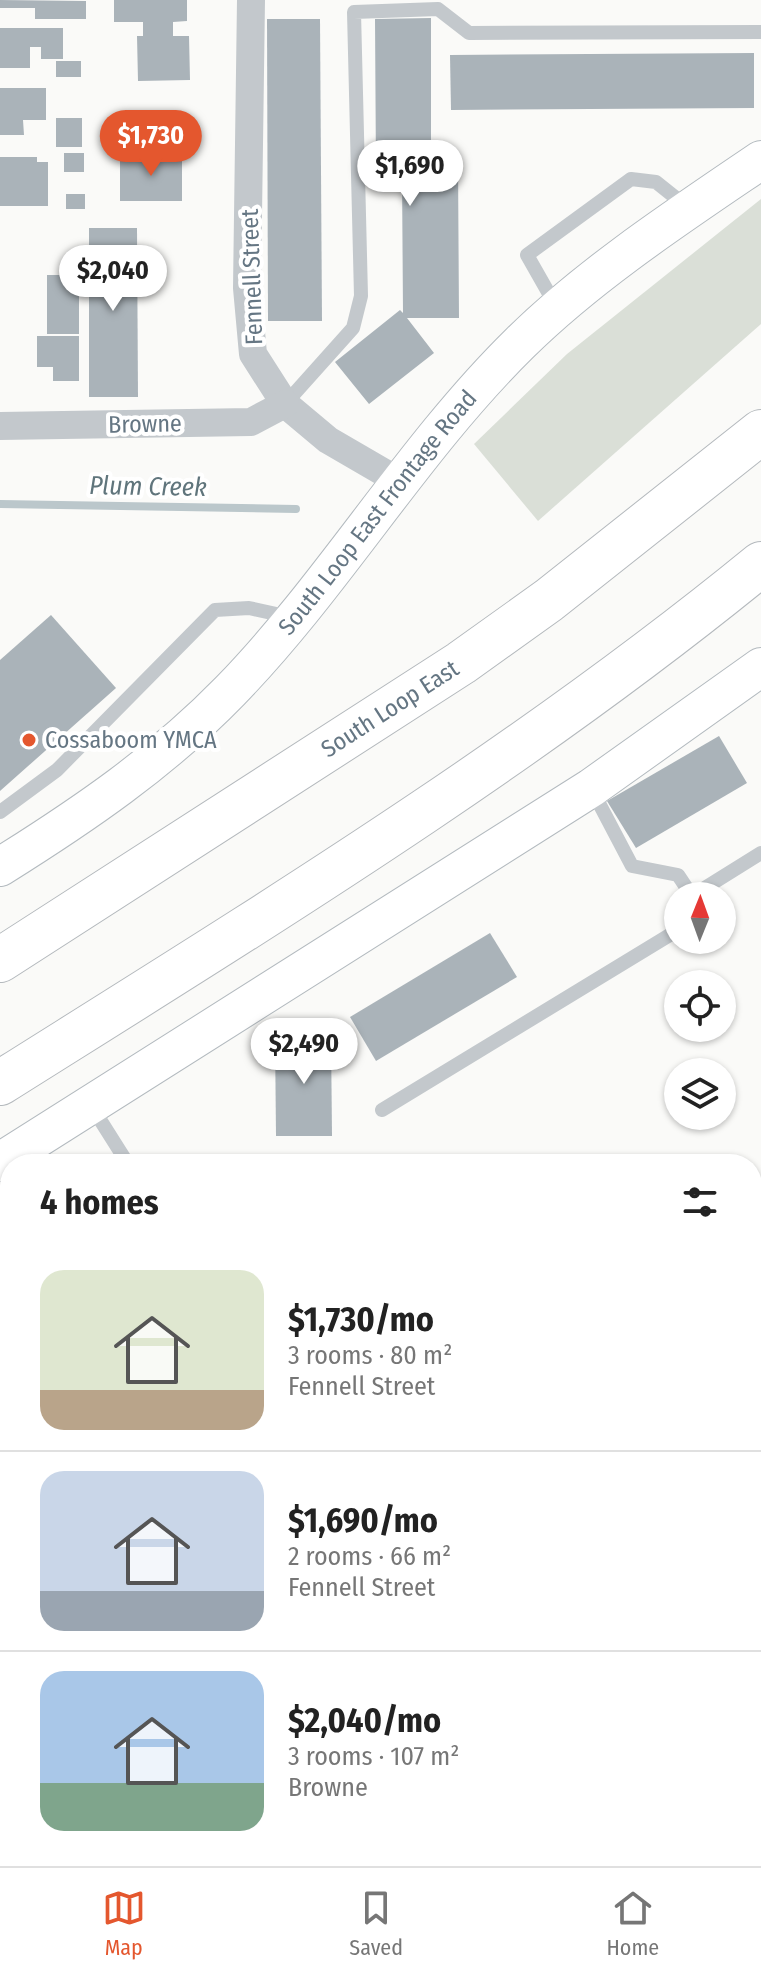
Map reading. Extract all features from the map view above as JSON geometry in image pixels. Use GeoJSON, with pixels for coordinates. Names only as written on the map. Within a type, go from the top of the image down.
{"type":"FeatureCollection","features":[{"type":"Feature","properties":{"kind":"highway","name":"South Loop East"},"geometry":{"type":"LineString","coordinates":[[0,960],[461,663],[561,591],[761,432]]}},
{"type":"Feature","properties":{"kind":"highway"},"geometry":{"type":"LineString","coordinates":[[0,1083],[421,813],[596,690],[761,564]]}},
{"type":"Feature","properties":{"kind":"main road","name":"South Loop East Frontage Road"},"geometry":{"type":"LineString","coordinates":[[0,867],[85,814],[168,751],[231,690],[294,618],[440,434],[519,344],[558,310],[690,209],[761,160]]}},
{"type":"Feature","properties":{"kind":"main road"},"geometry":{"type":"LineString","coordinates":[[13,1154],[591,788],[761,667]]}},
{"type":"Feature","properties":{"kind":"street","name":"Fennell Street"},"geometry":{"type":"LineString","coordinates":[[251,0],[250,314],[253,354],[285,404],[328,440],[402,483]]}},
{"type":"Feature","properties":{"kind":"street","name":"Browne"},"geometry":{"type":"LineString","coordinates":[[0,426],[251,422],[285,404]]}},
{"type":"Feature","properties":{"kind":"lane"},"geometry":{"type":"LineString","coordinates":[[285,404],[353,328],[361,296],[354,12],[438,9],[469,33],[761,32]]}},
{"type":"Feature","properties":{"kind":"lane"},"geometry":{"type":"LineString","coordinates":[[558,310],[527,255],[631,179],[656,182],[690,209]]}},
{"type":"Feature","properties":{"kind":"lane"},"geometry":{"type":"LineString","coordinates":[[0,812],[57,770],[215,610],[249,608],[294,618]]}},
{"type":"Feature","properties":{"kind":"lane"},"geometry":{"type":"LineString","coordinates":[[591,788],[632,866],[678,875],[683,882]]}},
{"type":"Feature","properties":{"kind":"lane"},"geometry":{"type":"LineString","coordinates":[[714,882],[761,853]]}},
{"type":"Feature","properties":{"kind":"lane"},"geometry":{"type":"LineString","coordinates":[[382,1110],[664,938]]}},
{"type":"Feature","properties":{"kind":"lane"},"geometry":{"type":"LineString","coordinates":[[91,1105],[122,1154]]}},
{"type":"Feature","properties":{"kind":"shaded area"},"geometry":{"type":"Polygon","coordinates":[[[761,199],[761,324],[538,521],[474,444],[567,354],[761,199]]]}},
{"type":"Feature","properties":{"kind":"building"},"geometry":{"type":"Polygon","coordinates":[[[0,0],[86,1],[86,19],[35,19],[35,8],[0,8],[0,0]]]}},
{"type":"Feature","properties":{"kind":"building"},"geometry":{"type":"Polygon","coordinates":[[[114,0],[187,0],[187,21],[173,22],[173,36],[189,36],[190,80],[138,81],[137,36],[143,36],[143,22],[114,22],[114,0]]]}},
{"type":"Feature","properties":{"kind":"building"},"geometry":{"type":"Polygon","coordinates":[[[431,18],[431,163],[458,163],[459,318],[407,318],[434,353],[369,404],[335,362],[400,310],[403,313],[402,174],[376,174],[375,19],[431,18]]]}},
{"type":"Feature","properties":{"kind":"building"},"geometry":{"type":"Polygon","coordinates":[[[267,19],[320,19],[322,321],[268,321],[267,19]]]}},
{"type":"Feature","properties":{"kind":"building"},"geometry":{"type":"Polygon","coordinates":[[[0,28],[63,28],[63,59],[41,59],[41,47],[30,47],[30,68],[0,68],[0,28]]]}},
{"type":"Feature","properties":{"kind":"building"},"geometry":{"type":"Polygon","coordinates":[[[754,53],[754,108],[451,110],[450,55],[754,53]]]}},
{"type":"Feature","properties":{"kind":"building"},"geometry":{"type":"Polygon","coordinates":[[[56,61],[81,61],[81,77],[56,77],[56,61]]]}},
{"type":"Feature","properties":{"kind":"building"},"geometry":{"type":"Polygon","coordinates":[[[0,88],[46,88],[46,120],[23,120],[24,135],[0,135],[0,88]]]}},
{"type":"Feature","properties":{"kind":"building"},"geometry":{"type":"Polygon","coordinates":[[[56,118],[82,118],[82,147],[56,147],[56,118]]]}},
{"type":"Feature","properties":{"kind":"building"},"geometry":{"type":"Polygon","coordinates":[[[64,153],[84,153],[84,172],[64,172],[64,153]]]}},
{"type":"Feature","properties":{"kind":"building"},"geometry":{"type":"Polygon","coordinates":[[[120,154],[182,155],[182,201],[120,201],[120,154]]]}},
{"type":"Feature","properties":{"kind":"building"},"geometry":{"type":"Polygon","coordinates":[[[0,157],[37,157],[37,162],[48,162],[48,206],[0,206],[0,157]]]}},
{"type":"Feature","properties":{"kind":"building"},"geometry":{"type":"Polygon","coordinates":[[[66,194],[85,194],[85,209],[66,209],[66,194]]]}},
{"type":"Feature","properties":{"kind":"building"},"geometry":{"type":"Polygon","coordinates":[[[89,228],[137,228],[138,397],[89,397],[89,228]]]}},
{"type":"Feature","properties":{"kind":"building"},"geometry":{"type":"Polygon","coordinates":[[[47,275],[79,275],[79,334],[47,334],[47,275]]]}},
{"type":"Feature","properties":{"kind":"building"},"geometry":{"type":"Polygon","coordinates":[[[37,336],[79,336],[79,381],[53,381],[53,367],[37,367],[37,336]]]}},
{"type":"Feature","properties":{"kind":"building","name":"Cossaboom YMCA"},"geometry":{"type":"Polygon","coordinates":[[[51,615],[116,688],[0,791],[0,660],[51,615]]]}},
{"type":"Feature","properties":{"kind":"building"},"geometry":{"type":"Polygon","coordinates":[[[719,736],[747,783],[636,848],[607,801],[719,736]]]}},
{"type":"Feature","properties":{"kind":"building"},"geometry":{"type":"Polygon","coordinates":[[[490,933],[517,977],[376,1061],[350,1017],[490,933]]]}},
{"type":"Feature","properties":{"kind":"building"},"geometry":{"type":"Polygon","coordinates":[[[331,1035],[332,1136],[276,1136],[275,1036],[331,1035]]]}},
{"type":"Feature","properties":{"kind":"waterway","name":"Plum Creek"},"geometry":{"type":"LineString","coordinates":[[0,504],[296,509]]}},
{"type":"Feature","properties":{"kind":"place","name":"Cossaboom YMCA"},"geometry":{"type":"Point","coordinates":[29,740]}}]}
